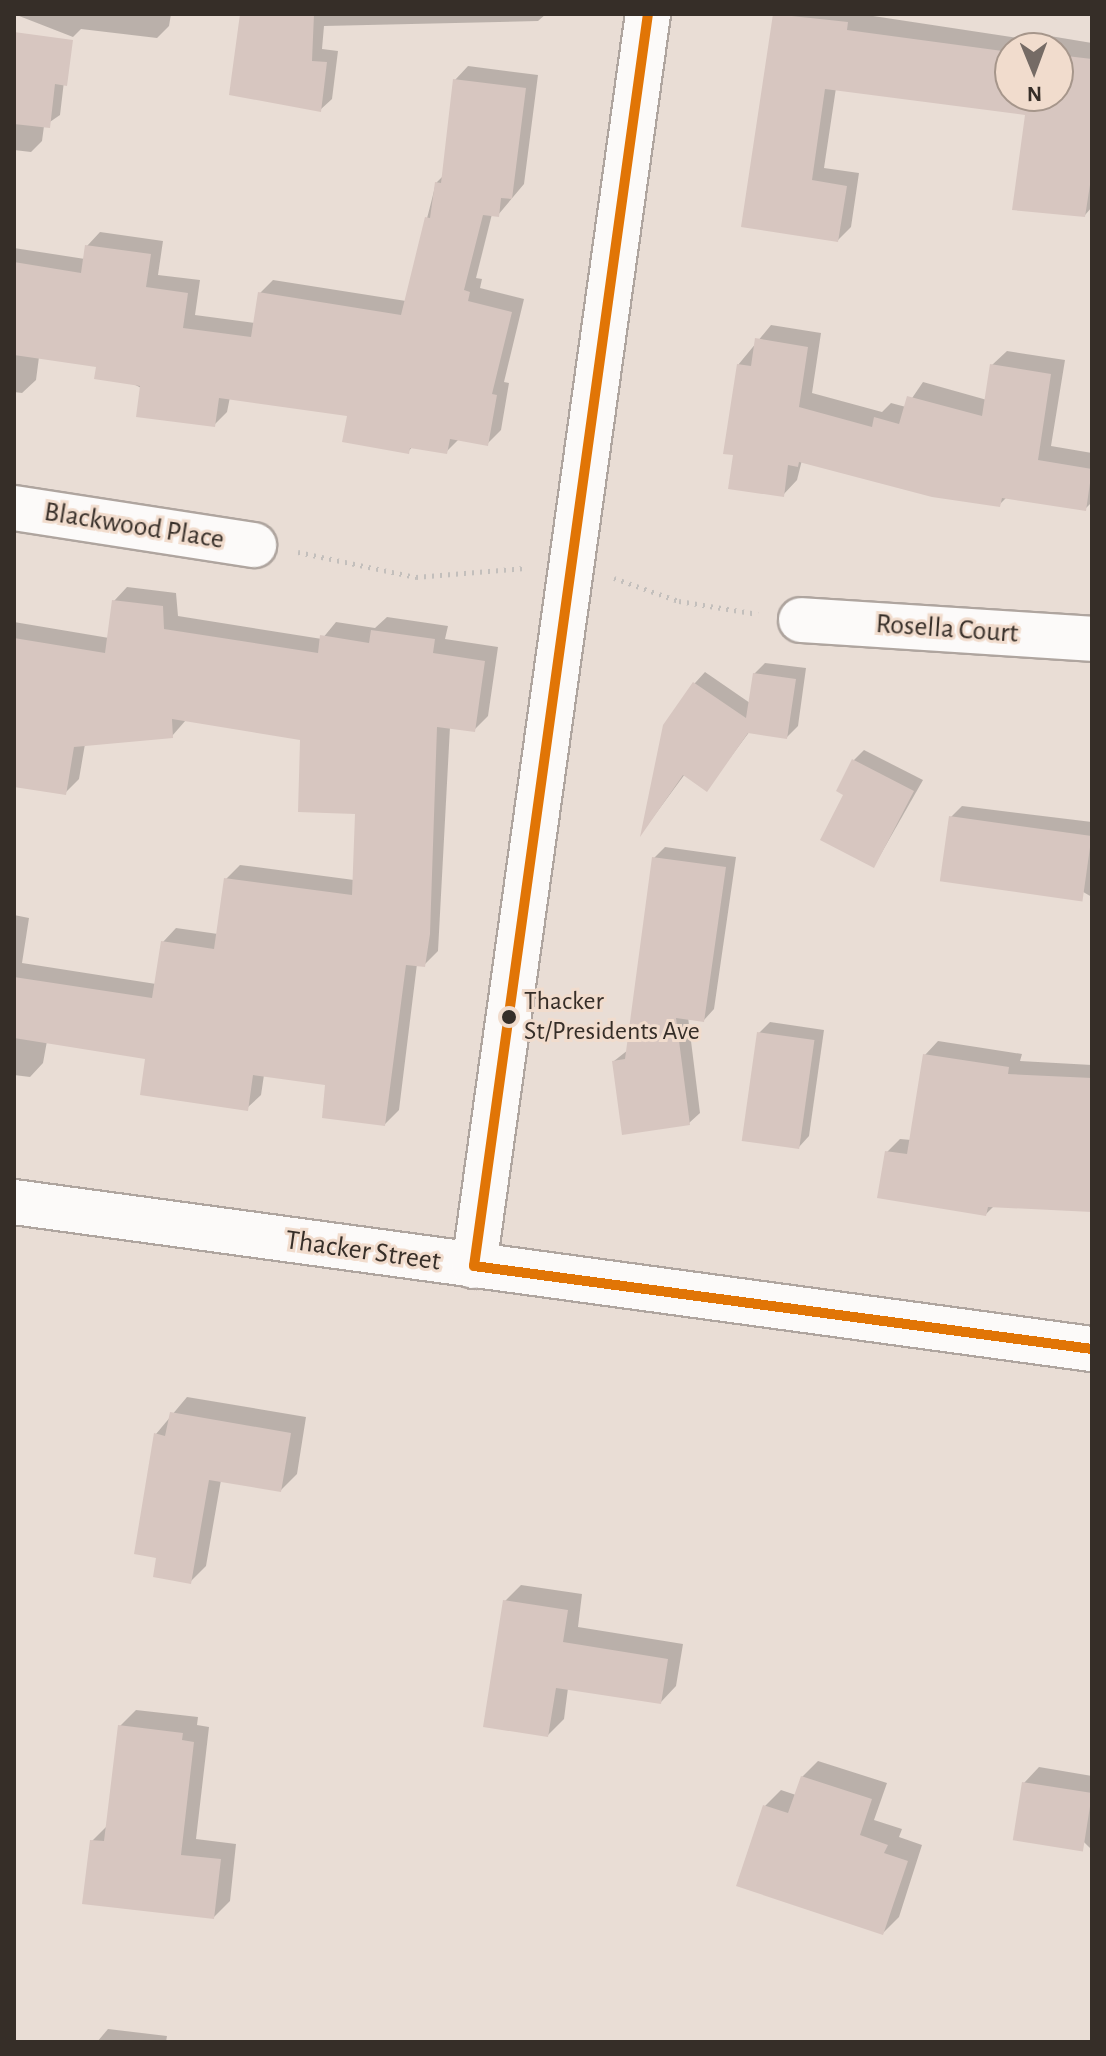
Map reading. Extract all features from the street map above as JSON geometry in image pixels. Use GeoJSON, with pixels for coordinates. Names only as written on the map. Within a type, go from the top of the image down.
{"type":"FeatureCollection","features":[{"type":"Feature","properties":{"kind":"street"},"geometry":{"type":"LineString","coordinates":[[474,1266],[648,14]]}},
{"type":"Feature","properties":{"kind":"street","name":"Blackwood Place"},"geometry":{"type":"LineString","coordinates":[[14,508],[254,545]]}},
{"type":"Feature","properties":{"kind":"street","name":"Rosella Court"},"geometry":{"type":"LineString","coordinates":[[801,620],[1092,639]]}},
{"type":"Feature","properties":{"kind":"street","name":"Thacker Street"},"geometry":{"type":"LineString","coordinates":[[14,1202],[1092,1349]]}},
{"type":"Feature","properties":{"kind":"path"},"geometry":{"type":"LineString","coordinates":[[254,545],[416,577],[529,567],[572,570],[623,580],[694,604],[801,620]]}},
{"type":"Feature","properties":{"kind":"building"},"geometry":{"type":"Polygon","coordinates":[[[240,14],[314,14],[312,61],[327,62],[321,112],[229,95],[240,14]]]}},
{"type":"Feature","properties":{"kind":"building"},"geometry":{"type":"Polygon","coordinates":[[[773,14],[848,22],[847,30],[994,50],[994,111],[825,89],[812,180],[847,186],[838,242],[741,227],[773,14]]]}},
{"type":"Feature","properties":{"kind":"building"},"geometry":{"type":"Polygon","coordinates":[[[14,32],[73,40],[67,86],[55,84],[50,128],[14,124],[14,32]]]}},
{"type":"Feature","properties":{"kind":"building"},"geometry":{"type":"Polygon","coordinates":[[[1074,57],[1092,59],[1092,172],[1085,217],[1012,210],[1025,115],[1002,112],[1074,112],[1074,57]]]}},
{"type":"Feature","properties":{"kind":"building"},"geometry":{"type":"Polygon","coordinates":[[[453,79],[526,88],[512,199],[501,198],[499,217],[483,215],[464,290],[470,292],[468,301],[512,312],[492,394],[497,395],[488,446],[450,439],[447,454],[410,448],[409,454],[342,442],[347,416],[219,398],[215,427],[136,417],[140,386],[94,379],[96,367],[14,355],[14,262],[81,273],[85,245],[151,254],[146,287],[188,293],[183,328],[251,337],[258,292],[401,315],[425,217],[430,218],[435,182],[441,183],[453,79]]]}},
{"type":"Feature","properties":{"kind":"building"},"geometry":{"type":"Polygon","coordinates":[[[755,338],[808,347],[799,407],[872,427],[874,417],[899,424],[907,396],[982,416],[990,364],[1051,374],[1038,460],[1092,469],[1086,511],[1002,498],[1000,507],[932,497],[799,462],[798,467],[788,465],[784,497],[728,489],[733,455],[723,454],[737,364],[751,366],[755,338]]]}},
{"type":"Feature","properties":{"kind":"building"},"geometry":{"type":"Polygon","coordinates":[[[112,600],[163,606],[164,629],[318,653],[320,635],[369,643],[371,630],[435,639],[433,653],[485,661],[475,732],[437,727],[430,934],[425,967],[406,965],[385,1126],[322,1118],[325,1085],[253,1075],[248,1111],[140,1095],[145,1059],[14,1038],[14,977],[152,998],[161,941],[214,949],[224,878],[352,895],[355,814],[298,812],[300,740],[172,719],[173,738],[74,747],[66,795],[14,787],[14,638],[105,653],[112,600]]]}},
{"type":"Feature","properties":{"kind":"building"},"geometry":{"type":"Polygon","coordinates":[[[753,673],[796,679],[787,739],[748,733],[707,792],[683,775],[640,837],[663,725],[693,682],[746,718],[753,673]]]}},
{"type":"Feature","properties":{"kind":"building"},"geometry":{"type":"Polygon","coordinates":[[[852,759],[914,791],[874,868],[820,840],[843,795],[836,791],[852,759]]]}},
{"type":"Feature","properties":{"kind":"building"},"geometry":{"type":"Polygon","coordinates":[[[949,816],[1092,836],[1082,901],[940,881],[949,816]]]}},
{"type":"Feature","properties":{"kind":"building"},"geometry":{"type":"Polygon","coordinates":[[[652,857],[726,867],[704,1022],[676,1018],[690,1125],[622,1135],[612,1061],[625,1059],[652,857]]]}},
{"type":"Feature","properties":{"kind":"building"},"geometry":{"type":"Polygon","coordinates":[[[757,1032],[814,1040],[799,1149],[742,1141],[757,1032]]]}},
{"type":"Feature","properties":{"kind":"building"},"geometry":{"type":"Polygon","coordinates":[[[923,1054],[1009,1067],[1008,1074],[1092,1078],[1092,1212],[988,1207],[986,1216],[877,1198],[885,1151],[907,1154],[923,1054]]]}},
{"type":"Feature","properties":{"kind":"building"},"geometry":{"type":"Polygon","coordinates":[[[170,1412],[291,1433],[281,1492],[209,1480],[191,1584],[153,1577],[156,1558],[134,1554],[154,1433],[165,1436],[170,1412]]]}},
{"type":"Feature","properties":{"kind":"building"},"geometry":{"type":"Polygon","coordinates":[[[503,1600],[568,1610],[563,1642],[668,1659],[661,1704],[556,1688],[548,1737],[483,1727],[503,1600]]]}},
{"type":"Feature","properties":{"kind":"building"},"geometry":{"type":"Polygon","coordinates":[[[118,1725],[183,1733],[182,1740],[194,1742],[181,1855],[221,1859],[214,1919],[82,1904],[90,1840],[104,1841],[118,1725]]]}},
{"type":"Feature","properties":{"kind":"building"},"geometry":{"type":"Polygon","coordinates":[[[801,1776],[872,1799],[860,1835],[888,1845],[884,1853],[908,1861],[883,1935],[736,1886],[763,1805],[788,1813],[801,1776]]]}},
{"type":"Feature","properties":{"kind":"building"},"geometry":{"type":"Polygon","coordinates":[[[1022,1782],[1092,1793],[1083,1851],[1013,1840],[1022,1782]]]}},
{"type":"Feature","properties":{"kind":"transit line"},"geometry":{"type":"LineString","coordinates":[[474,1266],[648,14]]}},
{"type":"Feature","properties":{"kind":"transit line"},"geometry":{"type":"LineString","coordinates":[[474,1266],[1092,1349]]}},
{"type":"Feature","properties":{"kind":"place","name":"Thacker St/Presidents Ave"},"geometry":{"type":"Point","coordinates":[509,1017]}}]}
